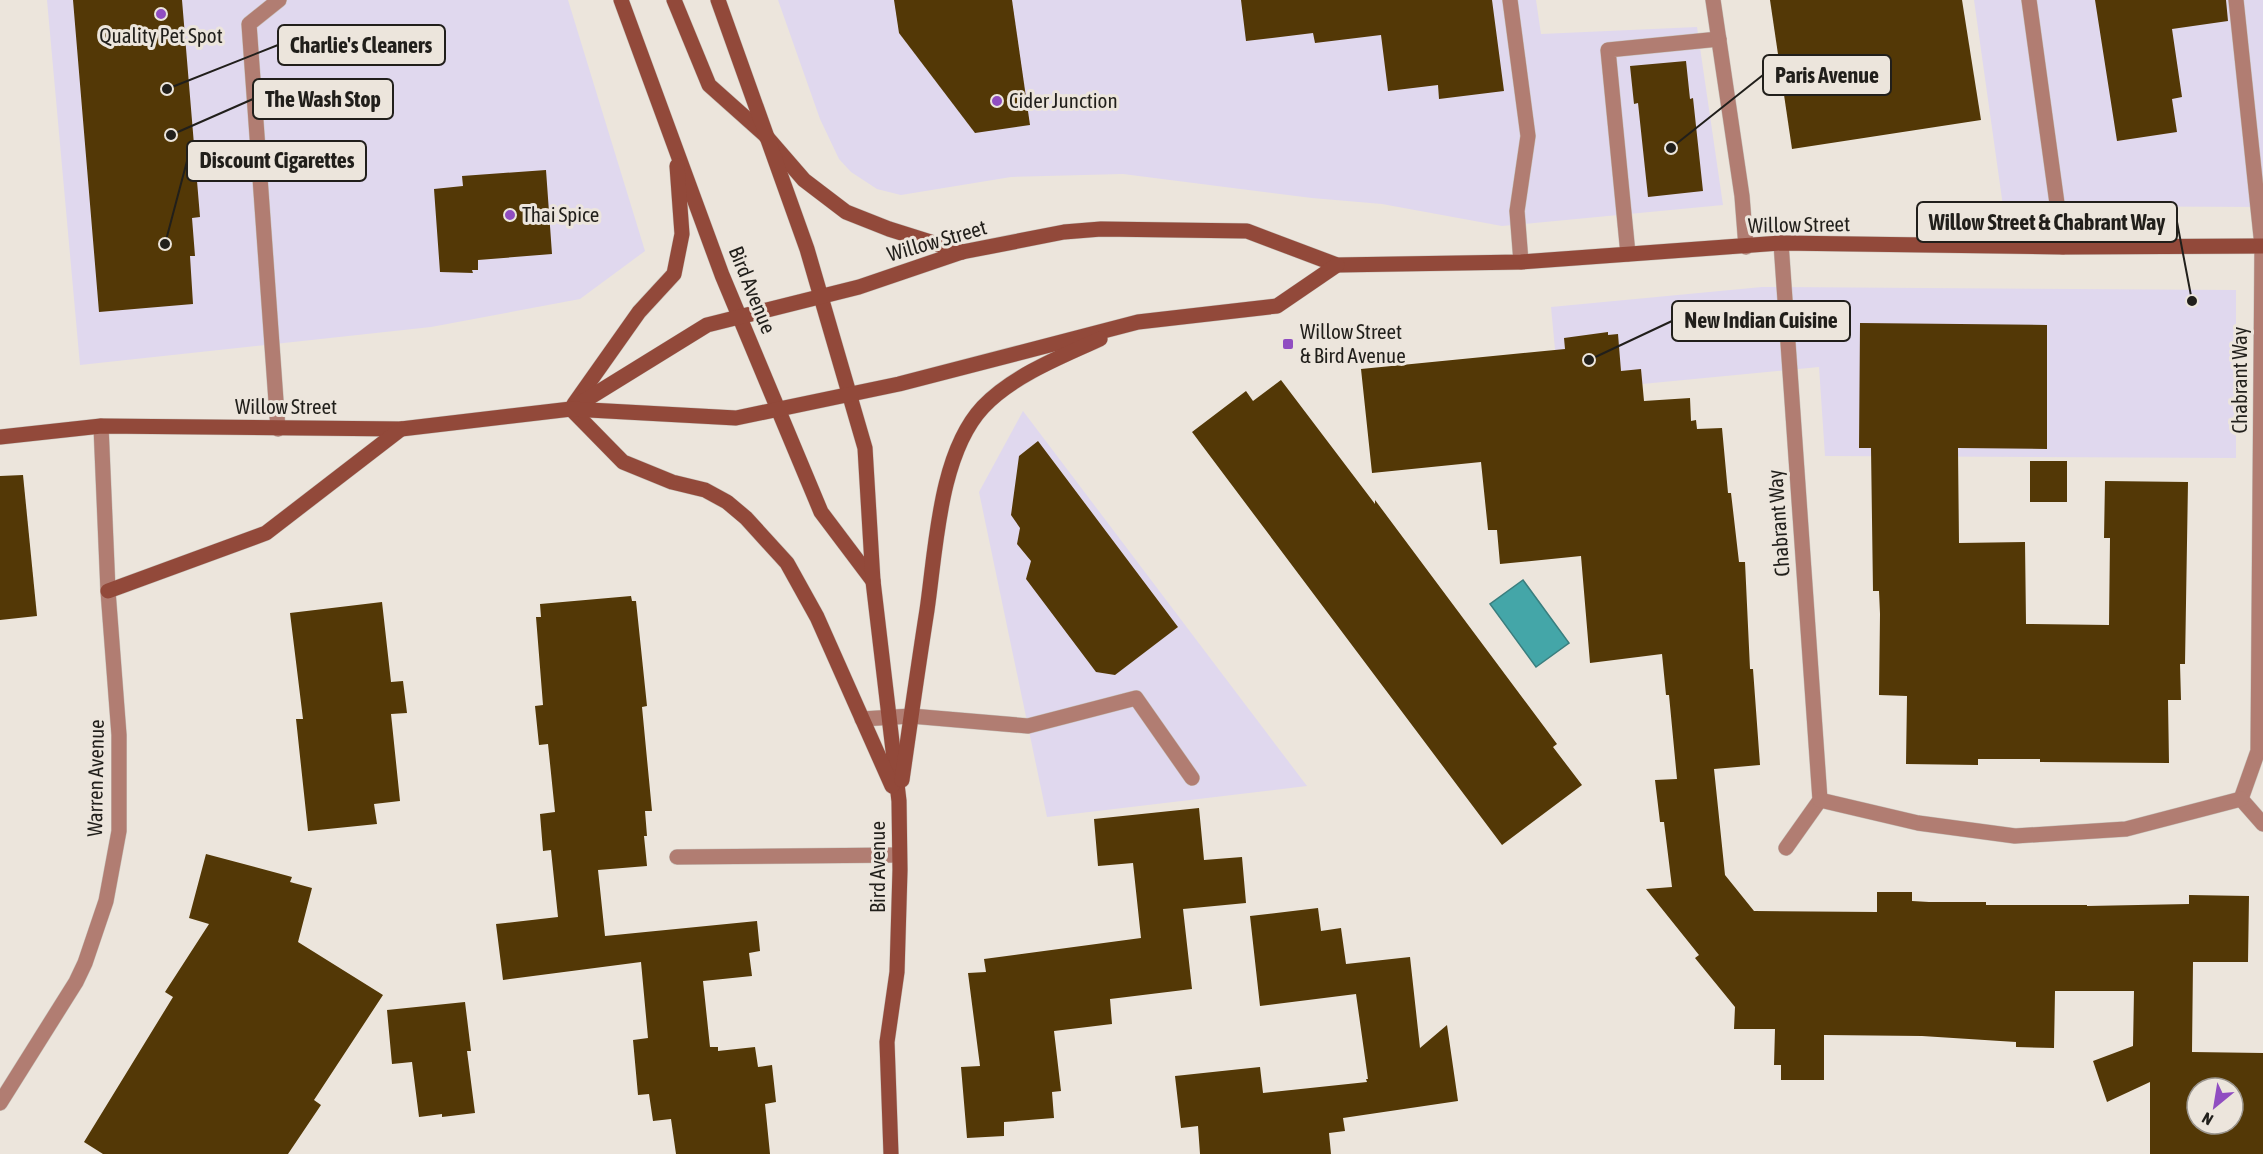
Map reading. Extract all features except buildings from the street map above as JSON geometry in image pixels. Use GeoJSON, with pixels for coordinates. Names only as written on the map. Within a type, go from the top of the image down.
{"type":"FeatureCollection","features":[{"type":"Feature","properties":{"kind":"main road","name":"Bird Avenue"},"geometry":{"type":"LineString","coordinates":[[621,0],[722,275],[821,512],[873,581]]}},
{"type":"Feature","properties":{"kind":"main road"},"geometry":{"type":"LineString","coordinates":[[674,0],[709,85],[765,135],[804,180],[846,212],[889,229],[962,252]]}},
{"type":"Feature","properties":{"kind":"main road","name":"Bird Avenue"},"geometry":{"type":"LineString","coordinates":[[718,0],[807,249],[865,448],[873,581],[899,801],[897,972],[886,1042],[891,1154]]}},
{"type":"Feature","properties":{"kind":"main road"},"geometry":{"type":"LineString","coordinates":[[676,150],[682,234],[674,274],[639,312],[571,409],[623,462],[672,482],[705,490],[727,502],[746,518],[787,562],[817,617],[899,801]]}},
{"type":"Feature","properties":{"kind":"main road","name":"Willow Street"},"geometry":{"type":"LineString","coordinates":[[571,409],[707,325],[859,287],[962,252],[1064,232],[1101,229],[1247,231],[1337,265],[1521,262],[1781,243],[2063,247],[2263,246]]}},
{"type":"Feature","properties":{"kind":"main road","name":"Willow Street"},"geometry":{"type":"LineString","coordinates":[[0,437],[101,426],[401,429],[571,409],[735,418],[899,384],[1138,322],[1277,306],[1337,265]]}},
{"type":"Feature","properties":{"kind":"main road"},"geometry":{"type":"LineString","coordinates":[[899,801],[945,487],[963,434],[983,407],[1005,389],[1050,362],[1138,322]]}},
{"type":"Feature","properties":{"kind":"main road"},"geometry":{"type":"LineString","coordinates":[[108,591],[266,533],[401,429]]}},
{"type":"Feature","properties":{"kind":"street"},"geometry":{"type":"LineString","coordinates":[[278,429],[249,24],[279,0]]}},
{"type":"Feature","properties":{"kind":"street"},"geometry":{"type":"LineString","coordinates":[[1510,0],[1528,136],[1517,211],[1521,262]]}},
{"type":"Feature","properties":{"kind":"street"},"geometry":{"type":"LineString","coordinates":[[1713,0],[1742,196],[1746,247]]}},
{"type":"Feature","properties":{"kind":"street"},"geometry":{"type":"LineString","coordinates":[[2029,0],[2063,247]]}},
{"type":"Feature","properties":{"kind":"street","name":"Chabrant Way"},"geometry":{"type":"LineString","coordinates":[[2236,0],[2263,246],[2258,751],[2241,799]]}},
{"type":"Feature","properties":{"kind":"street"},"geometry":{"type":"LineString","coordinates":[[1628,255],[1608,50],[1719,39]]}},
{"type":"Feature","properties":{"kind":"street","name":"Chabrant Way"},"geometry":{"type":"LineString","coordinates":[[1781,243],[1820,800]]}},
{"type":"Feature","properties":{"kind":"street","name":"Warren Avenue"},"geometry":{"type":"LineString","coordinates":[[0,1103],[76,982],[85,963],[106,901],[119,831],[119,735],[108,591],[101,426]]}},
{"type":"Feature","properties":{"kind":"street"},"geometry":{"type":"LineString","coordinates":[[862,720],[911,716],[1028,726],[1137,698],[1192,778]]}},
{"type":"Feature","properties":{"kind":"street"},"geometry":{"type":"LineString","coordinates":[[1786,848],[1820,800],[1918,823],[2015,836],[2126,829],[2241,799],[2263,824]]}},
{"type":"Feature","properties":{"kind":"street"},"geometry":{"type":"LineString","coordinates":[[677,857],[900,855]]}},
{"type":"Feature","properties":{"kind":"shaded area"},"geometry":{"type":"Polygon","coordinates":[[[47,0],[568,0],[645,251],[580,299],[431,327],[80,365],[47,0]]]}},
{"type":"Feature","properties":{"kind":"shaded area"},"geometry":{"type":"Polygon","coordinates":[[[778,0],[1536,0],[1541,34],[1697,27],[1723,205],[1502,226],[1382,204],[1312,198],[1123,174],[1011,177],[901,195],[877,189],[851,172],[839,159],[820,119],[778,0]]]}},
{"type":"Feature","properties":{"kind":"shaded area"},"geometry":{"type":"Polygon","coordinates":[[[1974,0],[2263,0],[2263,207],[2003,206],[1974,0]]]}},
{"type":"Feature","properties":{"kind":"shaded area"},"geometry":{"type":"Polygon","coordinates":[[[1762,287],[2236,290],[2236,458],[1825,456],[1819,367],[1559,392],[1551,307],[1762,287]]]}},
{"type":"Feature","properties":{"kind":"shaded area"},"geometry":{"type":"Polygon","coordinates":[[[1023,411],[1307,786],[1047,817],[979,492],[1023,411]]]}},
{"type":"Feature","properties":{"kind":"water"},"geometry":{"type":"Polygon","coordinates":[[[1523,580],[1569,643],[1536,667],[1490,604],[1523,580]]]}},
{"type":"Feature","properties":{"kind":"place","name":"Quality Pet Spot"},"geometry":{"type":"Point","coordinates":[161,14]}},
{"type":"Feature","properties":{"kind":"place","name":"Charlie's Cleaners"},"geometry":{"type":"Point","coordinates":[167,89]}},
{"type":"Feature","properties":{"kind":"place","name":"Cider Junction"},"geometry":{"type":"Point","coordinates":[997,101]}},
{"type":"Feature","properties":{"kind":"place","name":"The Wash Stop"},"geometry":{"type":"Point","coordinates":[171,135]}},
{"type":"Feature","properties":{"kind":"place","name":"Paris Avenue"},"geometry":{"type":"Point","coordinates":[1671,148]}},
{"type":"Feature","properties":{"kind":"place","name":"Thai Spice"},"geometry":{"type":"Point","coordinates":[510,215]}},
{"type":"Feature","properties":{"kind":"place","name":"Discount Cigarettes"},"geometry":{"type":"Point","coordinates":[165,244]}},
{"type":"Feature","properties":{"kind":"place","name":"Willow Street & Chabrant Way"},"geometry":{"type":"Point","coordinates":[2192,301]}},
{"type":"Feature","properties":{"kind":"place","name":"Willow Street & Bird Avenue"},"geometry":{"type":"Point","coordinates":[1288,344]}},
{"type":"Feature","properties":{"kind":"place","name":"New Indian Cuisine"},"geometry":{"type":"Point","coordinates":[1589,360]}}]}
